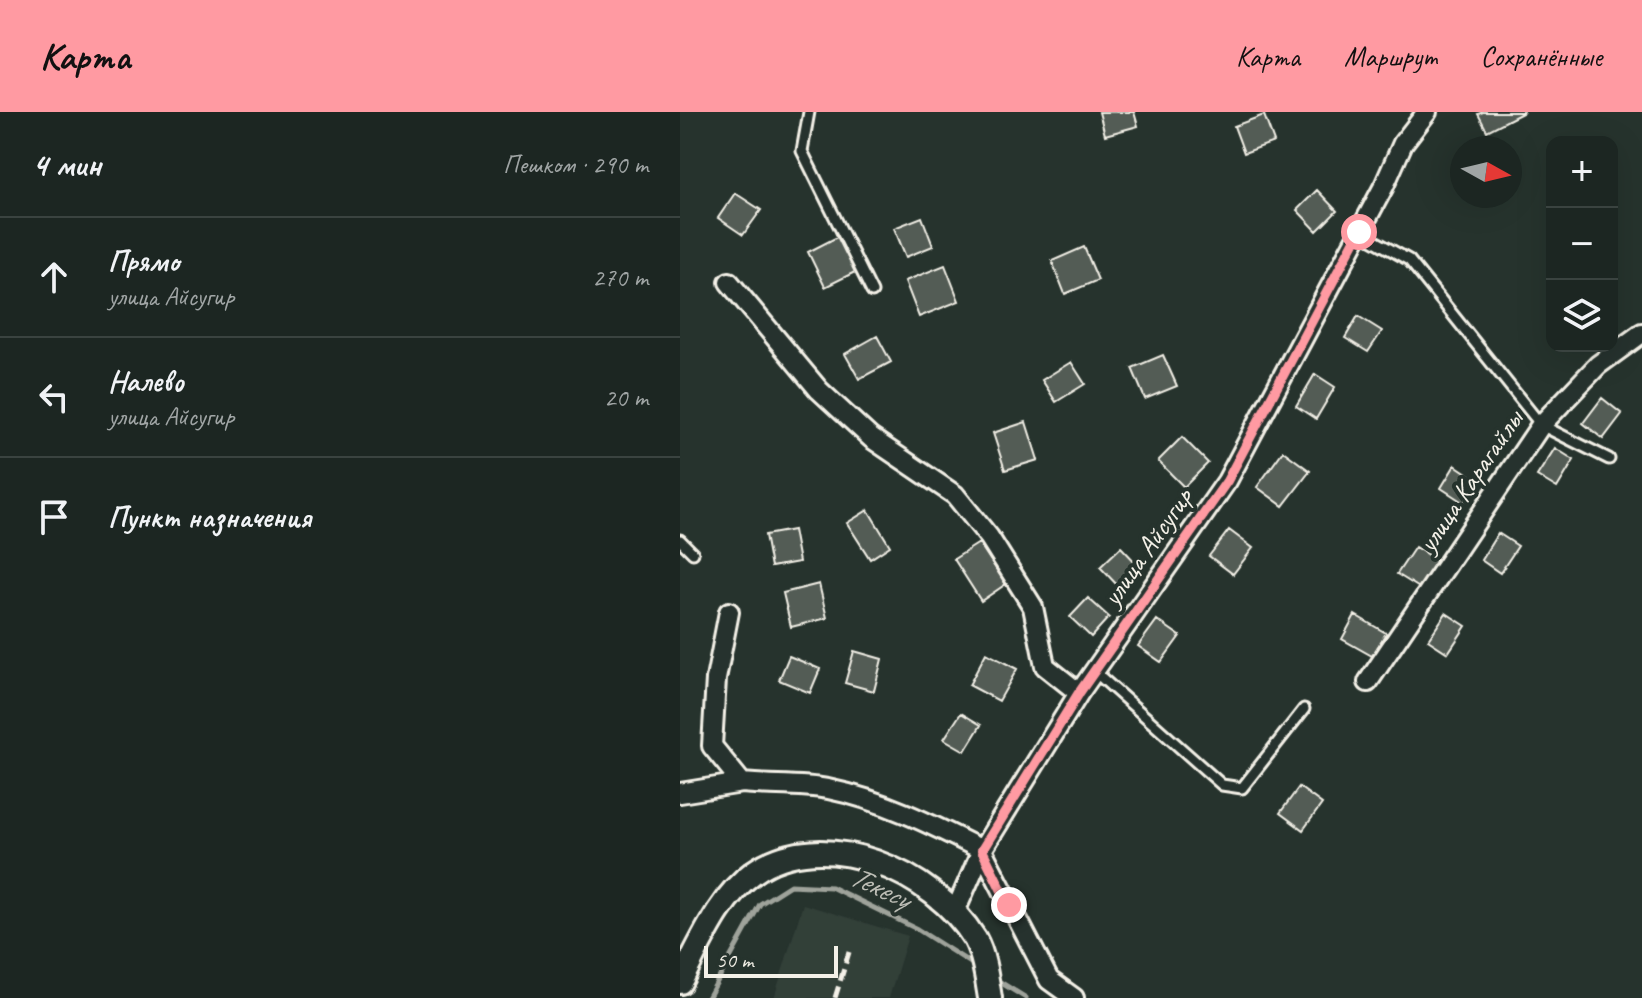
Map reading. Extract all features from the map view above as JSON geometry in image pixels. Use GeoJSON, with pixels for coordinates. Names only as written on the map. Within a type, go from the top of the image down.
{"type":"FeatureCollection","features":[{"type":"Feature","properties":{"kind":"street","name":"улица Айсугир"},"geometry":{"type":"LineString","coordinates":[[955,912],[982,850],[1079,693],[1227,481],[1403,143],[1427,112]]}},
{"type":"Feature","properties":{"kind":"street"},"geometry":{"type":"LineString","coordinates":[[729,282],[819,390],[871,438],[955,495],[989,537],[1033,607],[1045,666],[1079,693]]}},
{"type":"Feature","properties":{"kind":"street","name":"улица Карагайлы"},"geometry":{"type":"LineString","coordinates":[[1368,682],[1541,425],[1598,365],[1642,333]]}},
{"type":"Feature","properties":{"kind":"street"},"geometry":{"type":"LineString","coordinates":[[729,612],[716,679],[712,746],[742,783]]}},
{"type":"Feature","properties":{"kind":"street"},"geometry":{"type":"LineString","coordinates":[[680,793],[742,783],[830,790],[915,816],[982,850],[1049,980],[1074,998]]}},
{"type":"Feature","properties":{"kind":"street"},"geometry":{"type":"LineString","coordinates":[[680,982],[724,903],[752,873],[783,856],[819,850],[854,856],[909,876],[955,912],[976,942],[990,998]]}},
{"type":"Feature","properties":{"kind":"lane"},"geometry":{"type":"LineString","coordinates":[[809,112],[802,151],[872,292]]}},
{"type":"Feature","properties":{"kind":"lane"},"geometry":{"type":"LineString","coordinates":[[1359,232],[1409,260],[1541,425],[1609,459]]}},
{"type":"Feature","properties":{"kind":"lane"},"geometry":{"type":"LineString","coordinates":[[680,540],[693,553]]}},
{"type":"Feature","properties":{"kind":"lane"},"geometry":{"type":"LineString","coordinates":[[1094,671],[1222,785],[1242,788],[1304,709]]}},
{"type":"Feature","properties":{"kind":"shaded area"},"geometry":{"type":"Polygon","coordinates":[[[803,904],[908,936],[889,998],[774,998],[803,904]]]}},
{"type":"Feature","properties":{"kind":"building"},"geometry":{"type":"Polygon","coordinates":[[[1099,112],[1134,112],[1138,126],[1105,135],[1099,112]]]}},
{"type":"Feature","properties":{"kind":"building"},"geometry":{"type":"Polygon","coordinates":[[[1524,112],[1487,131],[1478,114],[1524,112]]]}},
{"type":"Feature","properties":{"kind":"building"},"geometry":{"type":"Polygon","coordinates":[[[1264,115],[1274,142],[1244,153],[1234,126],[1264,115]]]}},
{"type":"Feature","properties":{"kind":"building"},"geometry":{"type":"Polygon","coordinates":[[[1317,190],[1337,211],[1317,231],[1297,210],[1317,190]]]}},
{"type":"Feature","properties":{"kind":"building"},"geometry":{"type":"Polygon","coordinates":[[[735,193],[761,210],[743,235],[718,218],[735,193]]]}},
{"type":"Feature","properties":{"kind":"building"},"geometry":{"type":"Polygon","coordinates":[[[922,217],[933,246],[906,257],[894,228],[922,217]]]}},
{"type":"Feature","properties":{"kind":"building"},"geometry":{"type":"Polygon","coordinates":[[[839,236],[857,271],[825,287],[808,252],[839,236]]]}},
{"type":"Feature","properties":{"kind":"building"},"geometry":{"type":"Polygon","coordinates":[[[1084,247],[1098,280],[1065,294],[1052,261],[1084,247]]]}},
{"type":"Feature","properties":{"kind":"building"},"geometry":{"type":"Polygon","coordinates":[[[945,265],[959,301],[919,317],[905,281],[945,265]]]}},
{"type":"Feature","properties":{"kind":"building"},"geometry":{"type":"Polygon","coordinates":[[[1358,316],[1382,331],[1368,352],[1345,338],[1358,316]]]}},
{"type":"Feature","properties":{"kind":"building"},"geometry":{"type":"Polygon","coordinates":[[[877,336],[891,362],[859,379],[845,354],[877,336]]]}},
{"type":"Feature","properties":{"kind":"building"},"geometry":{"type":"Polygon","coordinates":[[[1163,355],[1177,386],[1145,399],[1132,368],[1163,355]]]}},
{"type":"Feature","properties":{"kind":"building"},"geometry":{"type":"Polygon","coordinates":[[[1071,362],[1085,384],[1056,402],[1042,380],[1071,362]]]}},
{"type":"Feature","properties":{"kind":"building"},"geometry":{"type":"Polygon","coordinates":[[[1315,374],[1335,387],[1316,419],[1296,406],[1315,374]]]}},
{"type":"Feature","properties":{"kind":"building"},"geometry":{"type":"Polygon","coordinates":[[[1602,398],[1622,414],[1603,439],[1583,423],[1602,398]]]}},
{"type":"Feature","properties":{"kind":"building"},"geometry":{"type":"Polygon","coordinates":[[[1026,422],[1038,460],[1005,470],[993,433],[1026,422]]]}},
{"type":"Feature","properties":{"kind":"building"},"geometry":{"type":"Polygon","coordinates":[[[1182,437],[1208,463],[1184,487],[1158,461],[1182,437]]]}},
{"type":"Feature","properties":{"kind":"building"},"geometry":{"type":"Polygon","coordinates":[[[1555,448],[1574,460],[1557,488],[1537,476],[1555,448]]]}},
{"type":"Feature","properties":{"kind":"building"},"geometry":{"type":"Polygon","coordinates":[[[1283,451],[1310,471],[1283,506],[1257,487],[1283,451]]]}},
{"type":"Feature","properties":{"kind":"building"},"geometry":{"type":"Polygon","coordinates":[[[1455,465],[1479,481],[1464,503],[1441,488],[1455,465]]]}},
{"type":"Feature","properties":{"kind":"building"},"geometry":{"type":"Polygon","coordinates":[[[868,510],[890,546],[870,559],[847,523],[868,510]]]}},
{"type":"Feature","properties":{"kind":"building"},"geometry":{"type":"Polygon","coordinates":[[[793,530],[799,562],[771,567],[765,535],[793,530]]]}},
{"type":"Feature","properties":{"kind":"building"},"geometry":{"type":"Polygon","coordinates":[[[1229,530],[1253,548],[1233,574],[1209,556],[1229,530]]]}},
{"type":"Feature","properties":{"kind":"building"},"geometry":{"type":"Polygon","coordinates":[[[1498,533],[1518,546],[1500,573],[1481,560],[1498,533]]]}},
{"type":"Feature","properties":{"kind":"building"},"geometry":{"type":"Polygon","coordinates":[[[979,543],[1006,584],[981,601],[954,559],[979,543]]]}},
{"type":"Feature","properties":{"kind":"building"},"geometry":{"type":"Polygon","coordinates":[[[1121,547],[1140,567],[1119,587],[1100,567],[1121,547]]]}},
{"type":"Feature","properties":{"kind":"building"},"geometry":{"type":"Polygon","coordinates":[[[1415,547],[1439,562],[1421,589],[1397,574],[1415,547]]]}},
{"type":"Feature","properties":{"kind":"building"},"geometry":{"type":"Polygon","coordinates":[[[819,584],[827,618],[791,627],[783,593],[819,584]]]}},
{"type":"Feature","properties":{"kind":"building"},"geometry":{"type":"Polygon","coordinates":[[[1088,598],[1109,617],[1091,637],[1070,617],[1088,598]]]}},
{"type":"Feature","properties":{"kind":"building"},"geometry":{"type":"Polygon","coordinates":[[[1446,613],[1466,626],[1448,653],[1428,640],[1446,613]]]}},
{"type":"Feature","properties":{"kind":"building"},"geometry":{"type":"Polygon","coordinates":[[[1355,615],[1386,633],[1372,656],[1342,639],[1355,615]]]}},
{"type":"Feature","properties":{"kind":"building"},"geometry":{"type":"Polygon","coordinates":[[[1157,620],[1180,636],[1161,662],[1138,646],[1157,620]]]}},
{"type":"Feature","properties":{"kind":"building"},"geometry":{"type":"Polygon","coordinates":[[[854,651],[882,659],[874,691],[845,683],[854,651]]]}},
{"type":"Feature","properties":{"kind":"building"},"geometry":{"type":"Polygon","coordinates":[[[986,653],[1017,669],[999,701],[969,685],[986,653]]]}},
{"type":"Feature","properties":{"kind":"building"},"geometry":{"type":"Polygon","coordinates":[[[789,656],[820,669],[810,693],[779,680],[789,656]]]}},
{"type":"Feature","properties":{"kind":"building"},"geometry":{"type":"Polygon","coordinates":[[[961,713],[981,725],[965,751],[944,739],[961,713]]]}},
{"type":"Feature","properties":{"kind":"building"},"geometry":{"type":"Polygon","coordinates":[[[1299,787],[1322,804],[1303,830],[1280,813],[1299,787]]]}},
{"type":"Feature","properties":{"kind":"waterway","name":"Текесу"},"geometry":{"type":"LineString","coordinates":[[708,998],[760,904],[790,885],[831,887],[917,929],[977,967]]}},
{"type":"Feature","properties":{"kind":"waterway","name":"Текесу"},"geometry":{"type":"LineString","coordinates":[[992,977],[1026,998]]}},
{"type":"Feature","properties":{"kind":"railway"},"geometry":{"type":"LineString","coordinates":[[835,998],[850,949]]}},
{"type":"Feature","properties":{"kind":"route"},"geometry":{"type":"LineString","coordinates":[[1009,905],[982,850],[1079,693],[1227,481],[1359,232]]}}]}
